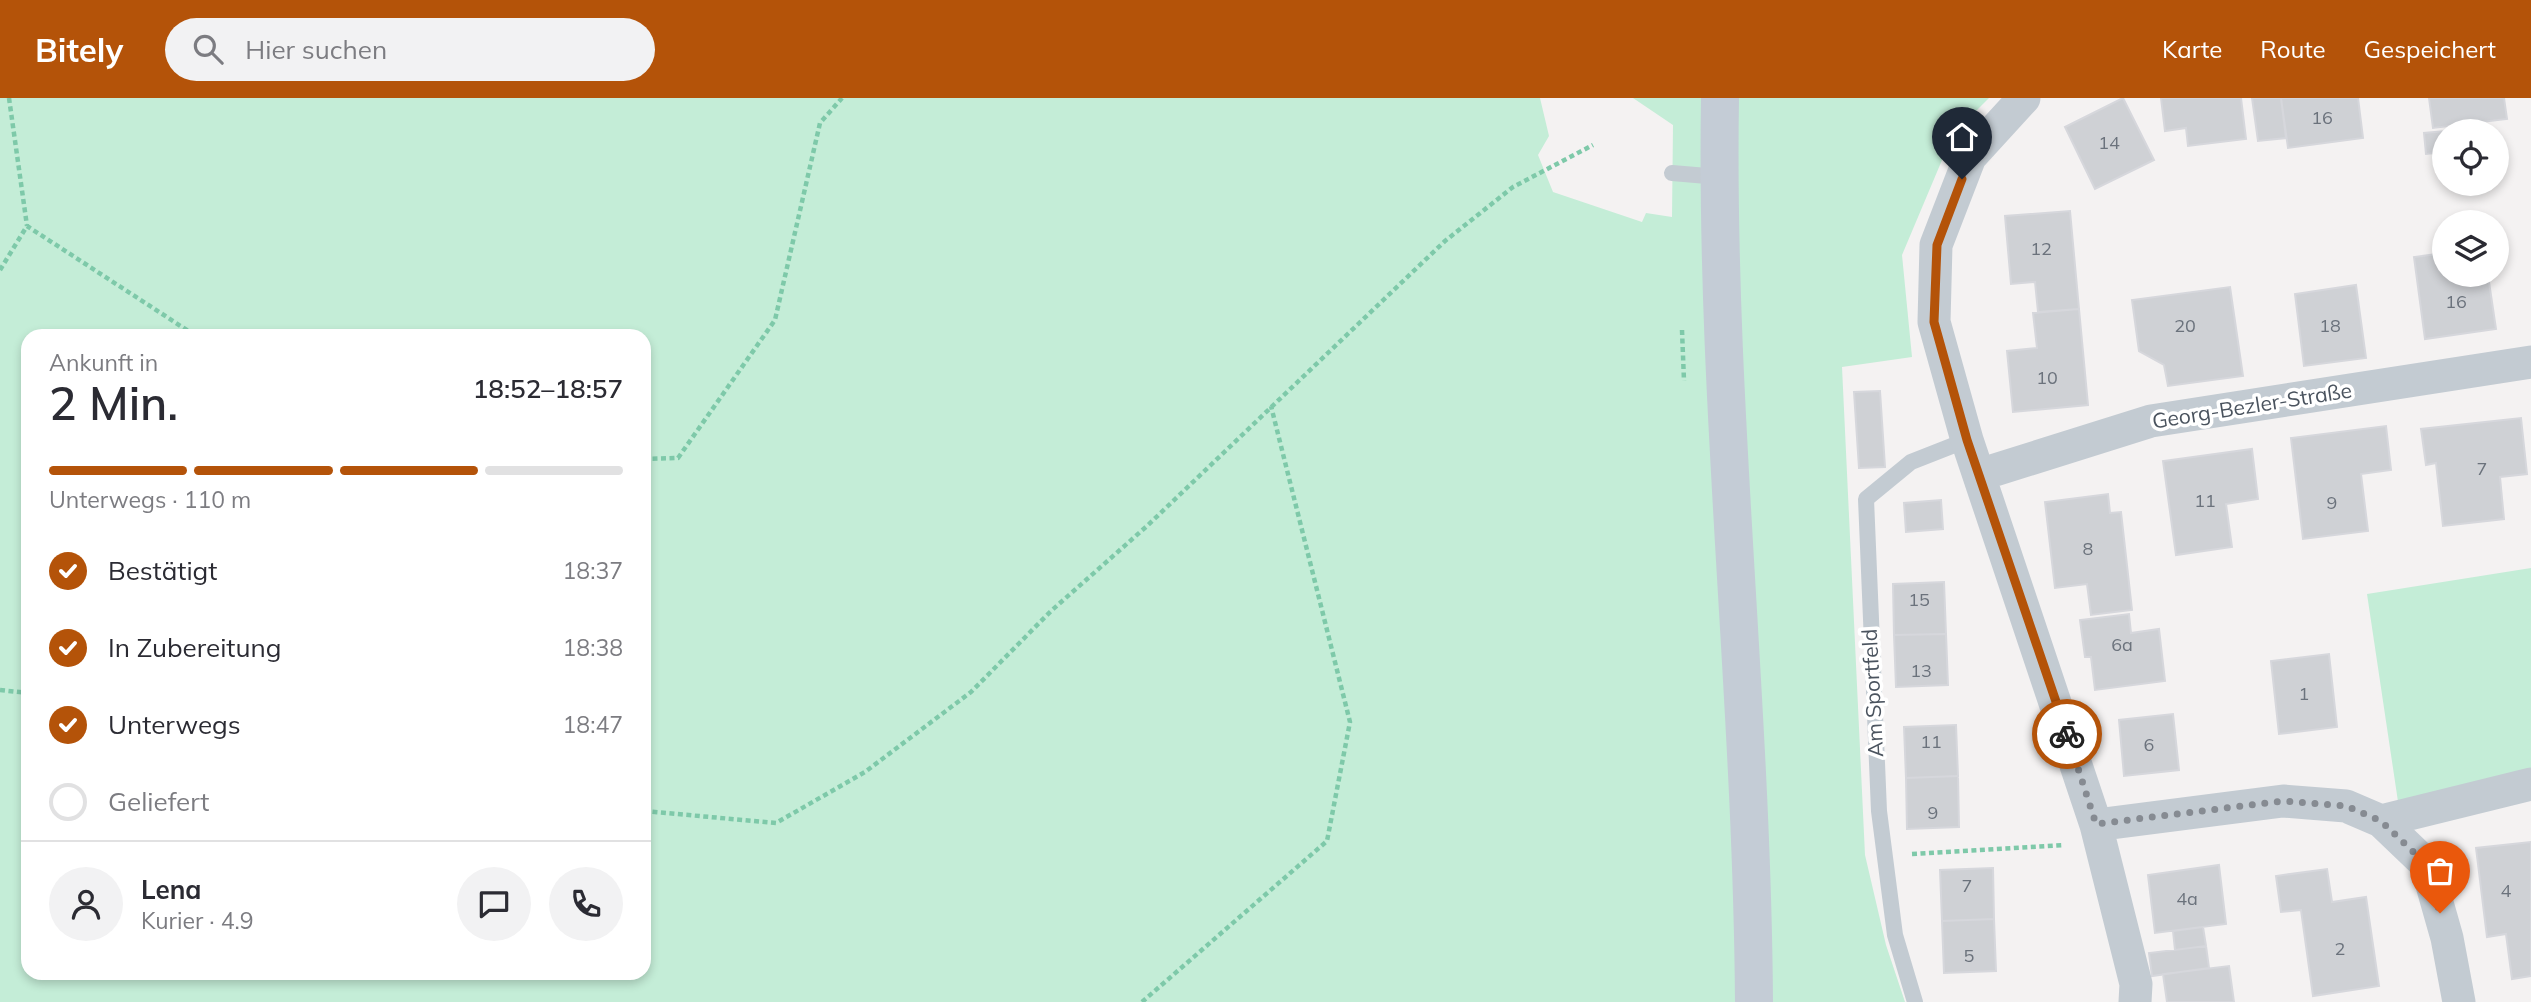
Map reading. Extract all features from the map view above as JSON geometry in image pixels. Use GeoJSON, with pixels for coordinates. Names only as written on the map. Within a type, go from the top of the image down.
{"type":"FeatureCollection","features":[{"type":"Feature","properties":{"kind":"main road"},"geometry":{"type":"LineString","coordinates":[[1720,98],[1719,177],[1730,469],[1753,869],[1754,1002]]}},
{"type":"Feature","properties":{"kind":"street"},"geometry":{"type":"LineString","coordinates":[[2025,98],[1970,157],[1937,245],[1934,322],[1967,440],[2099,834],[2136,984],[2136,1002]]}},
{"type":"Feature","properties":{"kind":"street","name":"Georg-Bezler-Straße"},"geometry":{"type":"LineString","coordinates":[[1979,475],[2151,421],[2531,362]]}},
{"type":"Feature","properties":{"kind":"street"},"geometry":{"type":"LineString","coordinates":[[2381,821],[2531,784]]}},
{"type":"Feature","properties":{"kind":"street"},"geometry":{"type":"LineString","coordinates":[[2099,834],[2283,801],[2346,806],[2381,821],[2426,864],[2447,938],[2459,1002]]}},
{"type":"Feature","properties":{"kind":"lane"},"geometry":{"type":"LineString","coordinates":[[1672,173],[1719,177]]}},
{"type":"Feature","properties":{"kind":"lane","name":"Am Sportfeld"},"geometry":{"type":"LineString","coordinates":[[1915,1002],[1895,935],[1883,856],[1866,499],[1911,462],[1967,440]]}},
{"type":"Feature","properties":{"kind":"path"},"geometry":{"type":"LineString","coordinates":[[0,270],[27,226],[9,98]]}},
{"type":"Feature","properties":{"kind":"path"},"geometry":{"type":"LineString","coordinates":[[651,459],[678,458],[775,320],[820,123],[842,98]]}},
{"type":"Feature","properties":{"kind":"path"},"geometry":{"type":"LineString","coordinates":[[651,812],[776,823],[865,772],[971,692],[1051,611],[1147,526],[1445,241],[1513,187],[1593,145]]}},
{"type":"Feature","properties":{"kind":"path"},"geometry":{"type":"LineString","coordinates":[[27,226],[185,329]]}},
{"type":"Feature","properties":{"kind":"path"},"geometry":{"type":"LineString","coordinates":[[1142,1002],[1327,841],[1350,722],[1271,406]]}},
{"type":"Feature","properties":{"kind":"path"},"geometry":{"type":"LineString","coordinates":[[0,690],[21,692]]}},
{"type":"Feature","properties":{"kind":"path"},"geometry":{"type":"LineString","coordinates":[[1883,856],[2099,834]]}},
{"type":"Feature","properties":{"kind":"green space"},"geometry":{"type":"Polygon","coordinates":[[[0,98],[1540,98],[1549,136],[1538,155],[1553,192],[1642,222],[1646,213],[1672,217],[1673,125],[1633,98],[1989,98],[1953,134],[1902,255],[1912,357],[1842,367],[1865,855],[1886,945],[1905,1002],[0,1002],[0,98]]]}},
{"type":"Feature","properties":{"kind":"green space"},"geometry":{"type":"Polygon","coordinates":[[[2531,568],[2531,782],[2400,815],[2367,594],[2531,568]]]}},
{"type":"Feature","properties":{"kind":"building"},"geometry":{"type":"Polygon","coordinates":[[[2123,98],[2154,160],[2095,189],[2065,127],[2123,98]]]}},
{"type":"Feature","properties":{"kind":"building"},"geometry":{"type":"Polygon","coordinates":[[[2161,98],[2241,98],[2246,139],[2188,146],[2186,128],[2165,131],[2161,98]]]}},
{"type":"Feature","properties":{"kind":"building"},"geometry":{"type":"Polygon","coordinates":[[[2252,98],[2281,98],[2286,138],[2258,141],[2252,98]]]}},
{"type":"Feature","properties":{"kind":"building"},"geometry":{"type":"Polygon","coordinates":[[[2281,98],[2358,98],[2363,138],[2288,148],[2281,98]]]}},
{"type":"Feature","properties":{"kind":"building"},"geometry":{"type":"Polygon","coordinates":[[[2429,98],[2504,98],[2507,119],[2432,120],[2429,98]]]}},
{"type":"Feature","properties":{"kind":"building"},"geometry":{"type":"Polygon","coordinates":[[[2432,132],[2432,153],[2426,154],[2424,133],[2432,132]]]}},
{"type":"Feature","properties":{"kind":"building"},"geometry":{"type":"Polygon","coordinates":[[[2070,211],[2079,309],[2038,312],[2035,282],[2011,284],[2005,216],[2070,211]]]}},
{"type":"Feature","properties":{"kind":"building"},"geometry":{"type":"Polygon","coordinates":[[[2432,255],[2432,287],[2490,287],[2496,329],[2425,339],[2414,257],[2432,255]]]}},
{"type":"Feature","properties":{"kind":"building"},"geometry":{"type":"Polygon","coordinates":[[[2356,285],[2366,358],[2304,366],[2295,294],[2356,285]]]}},
{"type":"Feature","properties":{"kind":"building"},"geometry":{"type":"Polygon","coordinates":[[[2230,287],[2243,376],[2168,386],[2164,365],[2139,351],[2132,300],[2230,287]]]}},
{"type":"Feature","properties":{"kind":"building"},"geometry":{"type":"Polygon","coordinates":[[[2079,309],[2088,405],[2013,412],[2007,351],[2037,348],[2033,313],[2079,309]]]}},
{"type":"Feature","properties":{"kind":"building"},"geometry":{"type":"Polygon","coordinates":[[[1880,391],[1885,467],[1859,468],[1854,392],[1880,391]]]}},
{"type":"Feature","properties":{"kind":"building"},"geometry":{"type":"Polygon","coordinates":[[[2521,418],[2527,474],[2500,477],[2504,519],[2443,526],[2436,463],[2426,465],[2421,429],[2521,418]]]}},
{"type":"Feature","properties":{"kind":"building"},"geometry":{"type":"Polygon","coordinates":[[[2386,426],[2391,470],[2361,474],[2368,531],[2303,539],[2291,438],[2386,426]]]}},
{"type":"Feature","properties":{"kind":"building"},"geometry":{"type":"Polygon","coordinates":[[[2252,449],[2258,499],[2226,504],[2232,547],[2176,555],[2163,461],[2252,449]]]}},
{"type":"Feature","properties":{"kind":"building"},"geometry":{"type":"Polygon","coordinates":[[[2108,494],[2110,513],[2121,512],[2132,610],[2091,615],[2087,584],[2055,588],[2045,502],[2108,494]]]}},
{"type":"Feature","properties":{"kind":"building"},"geometry":{"type":"Polygon","coordinates":[[[1941,500],[1943,529],[1906,532],[1904,503],[1941,500]]]}},
{"type":"Feature","properties":{"kind":"building"},"geometry":{"type":"Polygon","coordinates":[[[1944,582],[1946,634],[1894,635],[1893,584],[1944,582]]]}},
{"type":"Feature","properties":{"kind":"building"},"geometry":{"type":"Polygon","coordinates":[[[2129,614],[2131,633],[2159,629],[2165,681],[2095,690],[2091,657],[2085,657],[2080,620],[2129,614]]]}},
{"type":"Feature","properties":{"kind":"building"},"geometry":{"type":"Polygon","coordinates":[[[1946,634],[1948,685],[1896,687],[1894,635],[1946,634]]]}},
{"type":"Feature","properties":{"kind":"building"},"geometry":{"type":"Polygon","coordinates":[[[2329,654],[2337,727],[2279,734],[2271,661],[2329,654]]]}},
{"type":"Feature","properties":{"kind":"building"},"geometry":{"type":"Polygon","coordinates":[[[2173,714],[2179,770],[2124,776],[2119,720],[2173,714]]]}},
{"type":"Feature","properties":{"kind":"building"},"geometry":{"type":"Polygon","coordinates":[[[1956,725],[1958,776],[1906,778],[1904,727],[1956,725]]]}},
{"type":"Feature","properties":{"kind":"building"},"geometry":{"type":"Polygon","coordinates":[[[1958,776],[1959,827],[1907,829],[1906,778],[1958,776]]]}},
{"type":"Feature","properties":{"kind":"building"},"geometry":{"type":"Polygon","coordinates":[[[2531,842],[2531,976],[2512,979],[2506,934],[2487,937],[2476,848],[2531,842]]]}},
{"type":"Feature","properties":{"kind":"building"},"geometry":{"type":"Polygon","coordinates":[[[2219,865],[2226,924],[2155,933],[2148,875],[2219,865]]]}},
{"type":"Feature","properties":{"kind":"building"},"geometry":{"type":"Polygon","coordinates":[[[1993,868],[1994,919],[1942,921],[1940,870],[1993,868]]]}},
{"type":"Feature","properties":{"kind":"building"},"geometry":{"type":"Polygon","coordinates":[[[2327,869],[2332,902],[2366,897],[2379,986],[2313,996],[2301,910],[2281,912],[2276,876],[2327,869]]]}},
{"type":"Feature","properties":{"kind":"building"},"geometry":{"type":"Polygon","coordinates":[[[1994,919],[1996,971],[1944,973],[1942,921],[1994,919]]]}},
{"type":"Feature","properties":{"kind":"building"},"geometry":{"type":"Polygon","coordinates":[[[2203,927],[2206,946],[2175,950],[2173,931],[2203,927]]]}},
{"type":"Feature","properties":{"kind":"building"},"geometry":{"type":"Polygon","coordinates":[[[2206,946],[2209,968],[2152,976],[2149,953],[2206,946]]]}},
{"type":"Feature","properties":{"kind":"building"},"geometry":{"type":"Polygon","coordinates":[[[2229,966],[2234,1002],[2167,1002],[2163,974],[2229,966]]]}},
{"type":"Feature","properties":{"kind":"way so far"},"geometry":{"type":"LineString","coordinates":[[2067,734],[2096,824],[2283,801],[2346,806],[2381,821],[2426,864],[2440,913]]}},
{"type":"Feature","properties":{"kind":"route"},"geometry":{"type":"LineString","coordinates":[[1962,179],[1937,245],[1934,322],[1967,440],[2067,734]]}}]}
